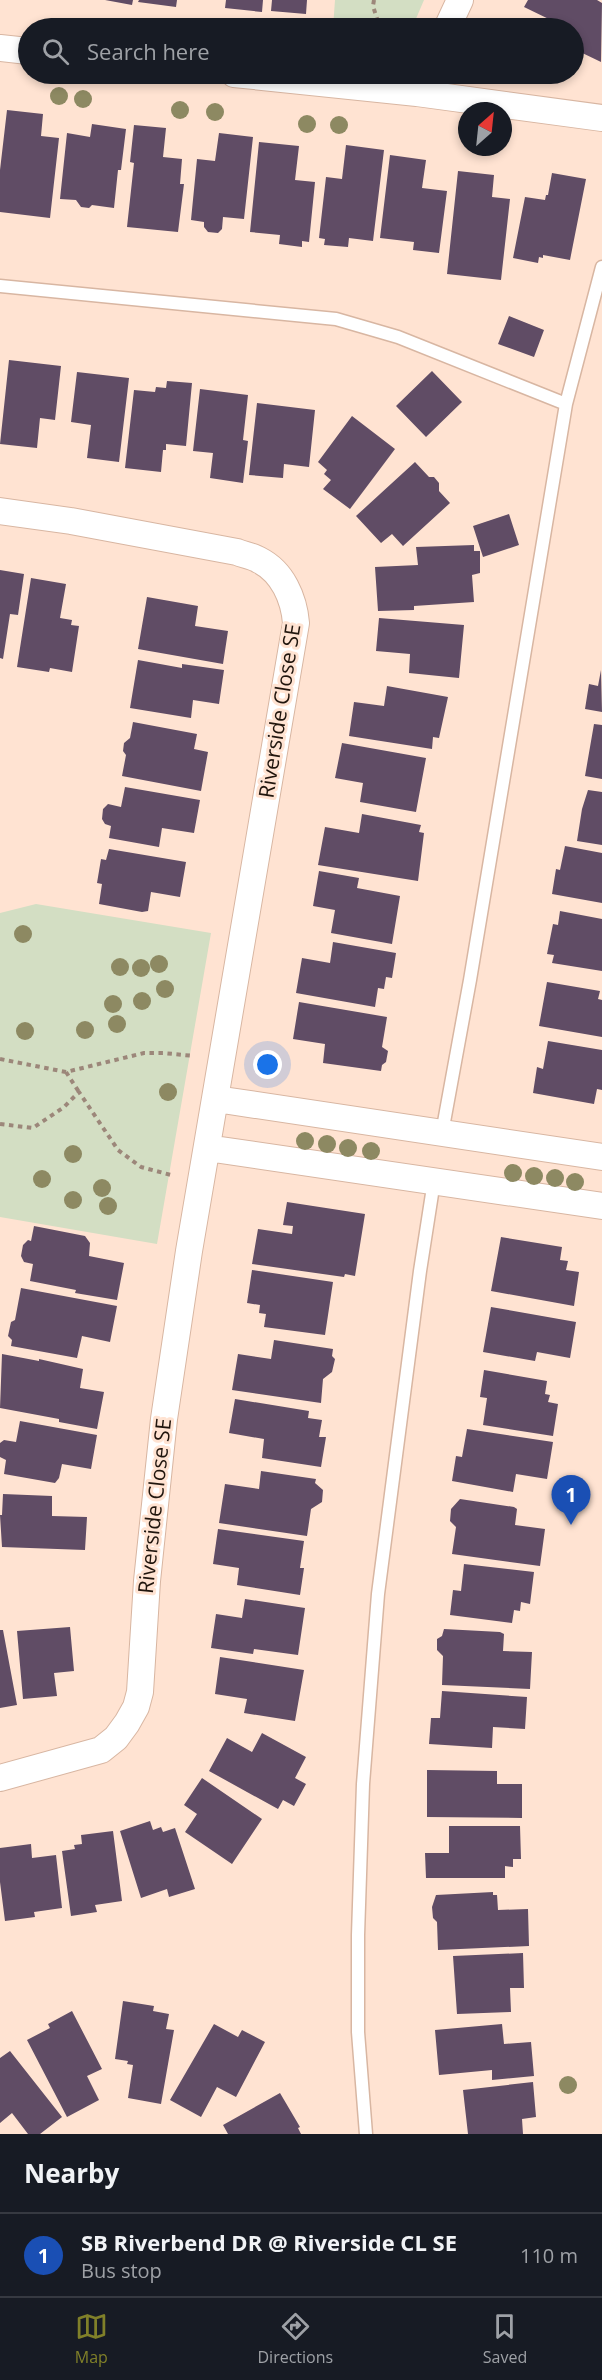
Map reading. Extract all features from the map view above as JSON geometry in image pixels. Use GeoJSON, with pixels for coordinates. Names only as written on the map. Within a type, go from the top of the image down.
{"type":"FeatureCollection","features":[{"type":"Feature","properties":{"kind":"street"},"geometry":{"type":"LineString","coordinates":[[452,18],[460,0]]}},
{"type":"Feature","properties":{"kind":"street"},"geometry":{"type":"LineString","coordinates":[[0,48],[18,50]]}},
{"type":"Feature","properties":{"kind":"street"},"geometry":{"type":"LineString","coordinates":[[427,84],[602,118]]}},
{"type":"Feature","properties":{"kind":"street","name":"Riverside Close SE"},"geometry":{"type":"LineString","coordinates":[[0,511],[71,521],[237,552],[260,560],[273,571],[286,586],[294,608],[294,642],[201,1182],[164,1419],[147,1581],[140,1692],[136,1707],[116,1738],[101,1750],[0,1778]]}},
{"type":"Feature","properties":{"kind":"street"},"geometry":{"type":"LineString","coordinates":[[216,1099],[602,1156]]}},
{"type":"Feature","properties":{"kind":"street"},"geometry":{"type":"LineString","coordinates":[[207,1148],[602,1206]]}},
{"type":"Feature","properties":{"kind":"lane"},"geometry":{"type":"LineString","coordinates":[[442,1133],[470,980],[566,404],[602,267]]}},
{"type":"Feature","properties":{"kind":"lane"},"geometry":{"type":"LineString","coordinates":[[0,286],[336,319],[398,337],[566,404]]}},
{"type":"Feature","properties":{"kind":"lane"},"geometry":{"type":"LineString","coordinates":[[366,2134],[358,2032],[358,1935],[363,1784],[378,1594],[434,1181]]}},
{"type":"Feature","properties":{"kind":"path"},"geometry":{"type":"LineString","coordinates":[[374,0],[373,6],[377,18]]}},
{"type":"Feature","properties":{"kind":"path"},"geometry":{"type":"LineString","coordinates":[[0,1059],[66,1072],[144,1053],[189,1055],[223,1062]]}},
{"type":"Feature","properties":{"kind":"path"},"geometry":{"type":"LineString","coordinates":[[66,1072],[118,1150],[141,1167],[201,1182]]}},
{"type":"Feature","properties":{"kind":"path"},"geometry":{"type":"LineString","coordinates":[[0,1124],[33,1128],[64,1107],[79,1092]]}},
{"type":"Feature","properties":{"kind":"green space"},"geometry":{"type":"Polygon","coordinates":[[[335,0],[424,0],[416,18],[334,18],[335,0]]]}},
{"type":"Feature","properties":{"kind":"green space"},"geometry":{"type":"Polygon","coordinates":[[[36,904],[211,933],[157,1244],[0,1217],[0,913],[36,904]]]}},
{"type":"Feature","properties":{"kind":"building"},"geometry":{"type":"Polygon","coordinates":[[[105,0],[133,0],[132,5],[105,0]]]}},
{"type":"Feature","properties":{"kind":"building"},"geometry":{"type":"Polygon","coordinates":[[[139,0],[177,0],[176,7],[138,2],[139,0]]]}},
{"type":"Feature","properties":{"kind":"building"},"geometry":{"type":"Polygon","coordinates":[[[226,0],[263,0],[262,12],[225,8],[226,0]]]}},
{"type":"Feature","properties":{"kind":"building"},"geometry":{"type":"Polygon","coordinates":[[[272,0],[307,0],[306,14],[271,11],[272,0]]]}},
{"type":"Feature","properties":{"kind":"building"},"geometry":{"type":"Polygon","coordinates":[[[528,0],[597,0],[602,3],[601,62],[584,54],[584,18],[547,18],[524,7],[528,0]]]}},
{"type":"Feature","properties":{"kind":"building"},"geometry":{"type":"Polygon","coordinates":[[[7,110],[43,114],[41,136],[59,138],[50,218],[0,212],[0,170],[7,110]]]}},
{"type":"Feature","properties":{"kind":"building"},"geometry":{"type":"Polygon","coordinates":[[[92,124],[126,129],[114,208],[92,205],[89,208],[81,207],[76,200],[60,199],[67,133],[90,137],[92,124]]]}},
{"type":"Feature","properties":{"kind":"building"},"geometry":{"type":"Polygon","coordinates":[[[134,125],[166,128],[163,157],[182,159],[180,184],[184,184],[178,232],[127,227],[134,163],[130,162],[134,125]]]}},
{"type":"Feature","properties":{"kind":"building"},"geometry":{"type":"Polygon","coordinates":[[[219,133],[253,137],[244,219],[223,217],[222,229],[218,233],[208,232],[204,227],[204,222],[191,220],[197,159],[215,161],[219,133]]]}},
{"type":"Feature","properties":{"kind":"building"},"geometry":{"type":"Polygon","coordinates":[[[259,142],[299,146],[295,180],[315,182],[309,242],[302,241],[302,247],[279,244],[280,235],[250,232],[259,142]]]}},
{"type":"Feature","properties":{"kind":"building"},"geometry":{"type":"Polygon","coordinates":[[[346,145],[384,150],[373,241],[349,238],[348,247],[324,245],[325,239],[319,238],[326,177],[342,179],[346,145]]]}},
{"type":"Feature","properties":{"kind":"building"},"geometry":{"type":"Polygon","coordinates":[[[390,155],[426,160],[422,188],[447,191],[439,253],[413,250],[414,242],[380,238],[390,155]]]}},
{"type":"Feature","properties":{"kind":"building"},"geometry":{"type":"Polygon","coordinates":[[[458,171],[494,175],[492,197],[510,199],[501,280],[447,274],[458,171]]]}},
{"type":"Feature","properties":{"kind":"building"},"geometry":{"type":"Polygon","coordinates":[[[552,173],[586,179],[570,260],[543,255],[543,258],[539,257],[538,263],[513,258],[525,197],[545,200],[552,173]]]}},
{"type":"Feature","properties":{"kind":"building"},"geometry":{"type":"Polygon","coordinates":[[[509,316],[544,330],[534,357],[498,344],[509,316]]]}},
{"type":"Feature","properties":{"kind":"building"},"geometry":{"type":"Polygon","coordinates":[[[9,360],[61,366],[55,420],[40,418],[37,448],[0,444],[9,360]]]}},
{"type":"Feature","properties":{"kind":"building"},"geometry":{"type":"Polygon","coordinates":[[[432,371],[462,402],[426,437],[396,406],[432,371]]]}},
{"type":"Feature","properties":{"kind":"building"},"geometry":{"type":"Polygon","coordinates":[[[77,372],[129,378],[119,462],[87,458],[91,425],[71,422],[77,372]]]}},
{"type":"Feature","properties":{"kind":"building"},"geometry":{"type":"Polygon","coordinates":[[[167,381],[192,383],[186,446],[166,444],[166,450],[163,450],[161,472],[125,468],[134,390],[155,392],[156,387],[166,388],[167,381]]]}},
{"type":"Feature","properties":{"kind":"building"},"geometry":{"type":"Polygon","coordinates":[[[200,389],[248,395],[243,440],[248,441],[243,483],[210,478],[213,453],[193,451],[200,389]]]}},
{"type":"Feature","properties":{"kind":"building"},"geometry":{"type":"Polygon","coordinates":[[[257,403],[315,410],[309,467],[284,464],[283,478],[249,475],[257,403]]]}},
{"type":"Feature","properties":{"kind":"building"},"geometry":{"type":"Polygon","coordinates":[[[352,416],[395,449],[350,509],[323,489],[331,480],[324,474],[327,470],[318,462],[352,416]]]}},
{"type":"Feature","properties":{"kind":"building"},"geometry":{"type":"Polygon","coordinates":[[[415,462],[429,477],[434,477],[439,483],[439,491],[450,503],[403,546],[392,534],[381,543],[356,516],[415,462]]]}},
{"type":"Feature","properties":{"kind":"building"},"geometry":{"type":"Polygon","coordinates":[[[509,514],[519,545],[483,557],[473,526],[509,514]]]}},
{"type":"Feature","properties":{"kind":"building"},"geometry":{"type":"Polygon","coordinates":[[[474,545],[474,551],[480,551],[480,573],[472,575],[474,602],[414,606],[414,610],[378,611],[375,567],[418,565],[416,547],[474,545]]]}},
{"type":"Feature","properties":{"kind":"building"},"geometry":{"type":"Polygon","coordinates":[[[0,570],[24,574],[18,615],[10,614],[3,659],[0,658],[0,570]]]}},
{"type":"Feature","properties":{"kind":"building"},"geometry":{"type":"Polygon","coordinates":[[[31,578],[66,584],[60,618],[72,620],[71,625],[79,626],[72,672],[50,668],[49,672],[17,667],[31,578]]]}},
{"type":"Feature","properties":{"kind":"building"},"geometry":{"type":"Polygon","coordinates":[[[147,597],[198,606],[195,626],[228,631],[223,664],[138,649],[147,597]]]}},
{"type":"Feature","properties":{"kind":"building"},"geometry":{"type":"Polygon","coordinates":[[[379,618],[464,625],[459,678],[409,673],[410,654],[376,651],[379,618]]]}},
{"type":"Feature","properties":{"kind":"building"},"geometry":{"type":"Polygon","coordinates":[[[138,660],[182,668],[182,664],[224,670],[219,704],[193,700],[191,718],[130,708],[138,660]]]}},
{"type":"Feature","properties":{"kind":"building"},"geometry":{"type":"Polygon","coordinates":[[[601,670],[602,712],[585,709],[589,684],[598,686],[601,670]]]}},
{"type":"Feature","properties":{"kind":"building"},"geometry":{"type":"Polygon","coordinates":[[[387,686],[448,697],[439,738],[433,737],[432,749],[349,736],[354,702],[384,706],[387,686]]]}},
{"type":"Feature","properties":{"kind":"building"},"geometry":{"type":"Polygon","coordinates":[[[133,722],[197,734],[194,749],[208,752],[201,791],[122,776],[126,755],[123,751],[124,743],[130,738],[133,722]]]}},
{"type":"Feature","properties":{"kind":"building"},"geometry":{"type":"Polygon","coordinates":[[[594,724],[602,725],[602,779],[585,776],[594,724]]]}},
{"type":"Feature","properties":{"kind":"building"},"geometry":{"type":"Polygon","coordinates":[[[342,743],[426,758],[416,812],[360,802],[363,783],[335,778],[342,743]]]}},
{"type":"Feature","properties":{"kind":"building"},"geometry":{"type":"Polygon","coordinates":[[[125,787],[200,800],[194,833],[162,828],[159,847],[109,838],[111,826],[105,824],[102,819],[103,809],[108,804],[121,807],[125,787]]]}},
{"type":"Feature","properties":{"kind":"building"},"geometry":{"type":"Polygon","coordinates":[[[588,790],[602,792],[602,845],[577,841],[582,809],[588,790]]]}},
{"type":"Feature","properties":{"kind":"building"},"geometry":{"type":"Polygon","coordinates":[[[362,814],[421,825],[419,832],[424,833],[418,881],[318,865],[325,827],[359,833],[362,814]]]}},
{"type":"Feature","properties":{"kind":"building"},"geometry":{"type":"Polygon","coordinates":[[[565,846],[602,853],[602,903],[552,894],[556,869],[560,870],[565,846]]]}},
{"type":"Feature","properties":{"kind":"building"},"geometry":{"type":"Polygon","coordinates":[[[109,849],[186,862],[180,897],[151,892],[148,911],[142,912],[99,904],[102,884],[97,883],[101,859],[106,860],[109,849]]]}},
{"type":"Feature","properties":{"kind":"building"},"geometry":{"type":"Polygon","coordinates":[[[319,871],[359,878],[357,888],[400,896],[392,944],[331,933],[335,910],[313,906],[319,871]]]}},
{"type":"Feature","properties":{"kind":"building"},"geometry":{"type":"Polygon","coordinates":[[[560,911],[602,919],[602,971],[552,963],[554,955],[547,954],[553,924],[558,925],[560,911]]]}},
{"type":"Feature","properties":{"kind":"building"},"geometry":{"type":"Polygon","coordinates":[[[333,942],[396,953],[392,978],[386,977],[384,989],[378,988],[375,1007],[296,993],[302,958],[330,963],[333,942]]]}},
{"type":"Feature","properties":{"kind":"building"},"geometry":{"type":"Polygon","coordinates":[[[547,982],[600,991],[598,999],[602,1000],[602,1037],[539,1026],[547,982]]]}},
{"type":"Feature","properties":{"kind":"building"},"geometry":{"type":"Polygon","coordinates":[[[299,1002],[387,1017],[382,1047],[388,1051],[381,1071],[323,1063],[325,1044],[293,1039],[299,1002]]]}},
{"type":"Feature","properties":{"kind":"building"},"geometry":{"type":"Polygon","coordinates":[[[548,1041],[602,1050],[602,1090],[597,1089],[594,1104],[533,1093],[537,1067],[543,1069],[548,1041]]]}},
{"type":"Feature","properties":{"kind":"building"},"geometry":{"type":"Polygon","coordinates":[[[287,1202],[365,1214],[355,1276],[345,1274],[344,1277],[252,1264],[258,1229],[292,1234],[293,1226],[283,1225],[287,1202]]]}},
{"type":"Feature","properties":{"kind":"building"},"geometry":{"type":"Polygon","coordinates":[[[34,1226],[85,1236],[90,1243],[89,1256],[124,1263],[117,1300],[75,1293],[76,1290],[30,1281],[33,1264],[24,1262],[21,1256],[23,1245],[28,1240],[31,1241],[34,1226]]]}},
{"type":"Feature","properties":{"kind":"building"},"geometry":{"type":"Polygon","coordinates":[[[501,1237],[562,1247],[560,1260],[568,1261],[566,1270],[579,1272],[574,1306],[491,1291],[501,1237]]]}},
{"type":"Feature","properties":{"kind":"building"},"geometry":{"type":"Polygon","coordinates":[[[252,1270],[333,1282],[325,1335],[264,1327],[266,1314],[259,1313],[260,1305],[247,1303],[252,1270]]]}},
{"type":"Feature","properties":{"kind":"building"},"geometry":{"type":"Polygon","coordinates":[[[21,1288],[117,1306],[110,1342],[82,1336],[77,1358],[11,1346],[12,1340],[8,1336],[11,1322],[15,1320],[21,1288]]]}},
{"type":"Feature","properties":{"kind":"building"},"geometry":{"type":"Polygon","coordinates":[[[491,1307],[576,1322],[570,1358],[537,1352],[535,1361],[483,1352],[491,1307]]]}},
{"type":"Feature","properties":{"kind":"building"},"geometry":{"type":"Polygon","coordinates":[[[274,1340],[333,1349],[332,1356],[335,1359],[332,1372],[323,1379],[321,1403],[232,1390],[238,1354],[271,1359],[274,1340]]]}},
{"type":"Feature","properties":{"kind":"building"},"geometry":{"type":"Polygon","coordinates":[[[2,1354],[39,1361],[39,1359],[83,1369],[80,1388],[104,1392],[97,1429],[0,1408],[2,1354]]]}},
{"type":"Feature","properties":{"kind":"building"},"geometry":{"type":"Polygon","coordinates":[[[484,1370],[547,1381],[545,1394],[550,1395],[548,1402],[558,1404],[553,1436],[483,1425],[487,1398],[480,1397],[484,1370]]]}},
{"type":"Feature","properties":{"kind":"building"},"geometry":{"type":"Polygon","coordinates":[[[235,1399],[309,1411],[308,1418],[322,1420],[319,1437],[326,1437],[321,1467],[262,1458],[264,1439],[229,1433],[235,1399]]]}},
{"type":"Feature","properties":{"kind":"building"},"geometry":{"type":"Polygon","coordinates":[[[20,1421],[97,1435],[91,1469],[62,1464],[59,1478],[55,1483],[4,1474],[6,1460],[0,1457],[0,1443],[4,1440],[16,1442],[20,1421]]]}},
{"type":"Feature","properties":{"kind":"building"},"geometry":{"type":"Polygon","coordinates":[[[467,1429],[553,1442],[547,1479],[516,1474],[513,1492],[452,1481],[456,1456],[462,1457],[467,1429]]]}},
{"type":"Feature","properties":{"kind":"building"},"geometry":{"type":"Polygon","coordinates":[[[261,1471],[316,1479],[315,1483],[323,1490],[322,1502],[311,1509],[307,1536],[219,1523],[225,1484],[259,1489],[261,1471]]]}},
{"type":"Feature","properties":{"kind":"building"},"geometry":{"type":"Polygon","coordinates":[[[3,1494],[52,1496],[52,1516],[87,1517],[85,1550],[2,1547],[0,1515],[2,1515],[3,1494]]]}},
{"type":"Feature","properties":{"kind":"building"},"geometry":{"type":"Polygon","coordinates":[[[460,1499],[514,1507],[517,1509],[515,1525],[545,1529],[540,1566],[452,1554],[456,1527],[450,1521],[451,1509],[460,1499]]]}},
{"type":"Feature","properties":{"kind":"building"},"geometry":{"type":"Polygon","coordinates":[[[218,1529],[304,1541],[300,1568],[304,1568],[300,1595],[237,1585],[239,1568],[213,1564],[218,1529]]]}},
{"type":"Feature","properties":{"kind":"building"},"geometry":{"type":"Polygon","coordinates":[[[464,1564],[534,1572],[530,1604],[521,1602],[520,1611],[514,1610],[512,1623],[450,1615],[453,1590],[461,1591],[464,1564]]]}},
{"type":"Feature","properties":{"kind":"building"},"geometry":{"type":"Polygon","coordinates":[[[245,1599],[305,1608],[298,1655],[254,1649],[253,1654],[211,1648],[216,1614],[242,1618],[245,1599]]]}},
{"type":"Feature","properties":{"kind":"building"},"geometry":{"type":"Polygon","coordinates":[[[70,1627],[74,1671],[54,1673],[57,1696],[23,1699],[17,1631],[70,1627]]]}},
{"type":"Feature","properties":{"kind":"building"},"geometry":{"type":"Polygon","coordinates":[[[444,1629],[500,1632],[504,1634],[503,1651],[532,1652],[530,1689],[442,1685],[443,1656],[437,1650],[437,1639],[442,1636],[444,1629]]]}},
{"type":"Feature","properties":{"kind":"building"},"geometry":{"type":"Polygon","coordinates":[[[0,1630],[3,1630],[17,1705],[0,1708],[0,1630]]]}},
{"type":"Feature","properties":{"kind":"building"},"geometry":{"type":"Polygon","coordinates":[[[220,1657],[304,1670],[295,1721],[244,1713],[247,1699],[215,1694],[220,1657]]]}},
{"type":"Feature","properties":{"kind":"building"},"geometry":{"type":"Polygon","coordinates":[[[442,1691],[527,1697],[525,1729],[493,1727],[492,1748],[429,1744],[431,1718],[440,1718],[442,1691]]]}},
{"type":"Feature","properties":{"kind":"building"},"geometry":{"type":"Polygon","coordinates":[[[262,1733],[306,1757],[295,1778],[306,1784],[294,1806],[283,1800],[278,1809],[209,1771],[227,1738],[252,1752],[262,1733]]]}},
{"type":"Feature","properties":{"kind":"building"},"geometry":{"type":"Polygon","coordinates":[[[427,1770],[497,1771],[497,1784],[522,1784],[522,1818],[427,1817],[427,1770]]]}},
{"type":"Feature","properties":{"kind":"building"},"geometry":{"type":"Polygon","coordinates":[[[202,1778],[262,1819],[232,1864],[185,1832],[197,1814],[184,1805],[202,1778]]]}},
{"type":"Feature","properties":{"kind":"building"},"geometry":{"type":"Polygon","coordinates":[[[150,1821],[153,1830],[161,1827],[163,1832],[175,1828],[195,1889],[169,1897],[167,1889],[141,1898],[120,1831],[150,1821]]]}},
{"type":"Feature","properties":{"kind":"building"},"geometry":{"type":"Polygon","coordinates":[[[449,1826],[520,1826],[521,1859],[513,1859],[513,1867],[505,1866],[505,1878],[426,1878],[425,1853],[449,1853],[449,1826]]]}},
{"type":"Feature","properties":{"kind":"building"},"geometry":{"type":"Polygon","coordinates":[[[113,1831],[122,1901],[95,1905],[97,1912],[71,1916],[62,1851],[75,1849],[74,1845],[82,1844],[81,1835],[113,1831]]]}},
{"type":"Feature","properties":{"kind":"building"},"geometry":{"type":"Polygon","coordinates":[[[31,1844],[32,1858],[56,1855],[62,1908],[34,1912],[35,1917],[5,1921],[0,1882],[0,1848],[31,1844]]]}},
{"type":"Feature","properties":{"kind":"building"},"geometry":{"type":"Polygon","coordinates":[[[493,1892],[493,1895],[497,1895],[498,1910],[528,1909],[529,1946],[438,1950],[437,1922],[433,1918],[432,1907],[436,1895],[493,1892]]]}},
{"type":"Feature","properties":{"kind":"building"},"geometry":{"type":"Polygon","coordinates":[[[523,1953],[524,1988],[510,1988],[511,2012],[457,2014],[453,1956],[523,1953]]]}},
{"type":"Feature","properties":{"kind":"building"},"geometry":{"type":"Polygon","coordinates":[[[123,2001],[154,2006],[153,2011],[169,2014],[166,2029],[174,2030],[161,2104],[128,2098],[133,2065],[127,2064],[128,2061],[115,2059],[123,2001]]]}},
{"type":"Feature","properties":{"kind":"building"},"geometry":{"type":"Polygon","coordinates":[[[72,2011],[102,2069],[87,2076],[99,2100],[67,2117],[27,2040],[50,2028],[48,2024],[72,2011]]]}},
{"type":"Feature","properties":{"kind":"building"},"geometry":{"type":"Polygon","coordinates":[[[214,2024],[238,2037],[242,2030],[265,2042],[236,2097],[217,2087],[201,2117],[170,2100],[214,2024]]]}},
{"type":"Feature","properties":{"kind":"building"},"geometry":{"type":"Polygon","coordinates":[[[502,2024],[504,2044],[531,2042],[534,2076],[492,2080],[492,2070],[439,2075],[435,2030],[502,2024]]]}},
{"type":"Feature","properties":{"kind":"building"},"geometry":{"type":"Polygon","coordinates":[[[10,2051],[62,2117],[40,2134],[28,2134],[12,2113],[0,2123],[0,2058],[10,2051]]]}},
{"type":"Feature","properties":{"kind":"building"},"geometry":{"type":"Polygon","coordinates":[[[533,2082],[536,2117],[522,2119],[523,2134],[468,2134],[463,2090],[533,2082]]]}},
{"type":"Feature","properties":{"kind":"building"},"geometry":{"type":"Polygon","coordinates":[[[280,2093],[300,2127],[298,2128],[301,2134],[228,2134],[223,2125],[280,2093]]]}},
{"type":"Feature","properties":{"kind":"place","name":"SB Riverbend DR @ Riverside CL SE"},"geometry":{"type":"Point","coordinates":[571,1525]}}]}
